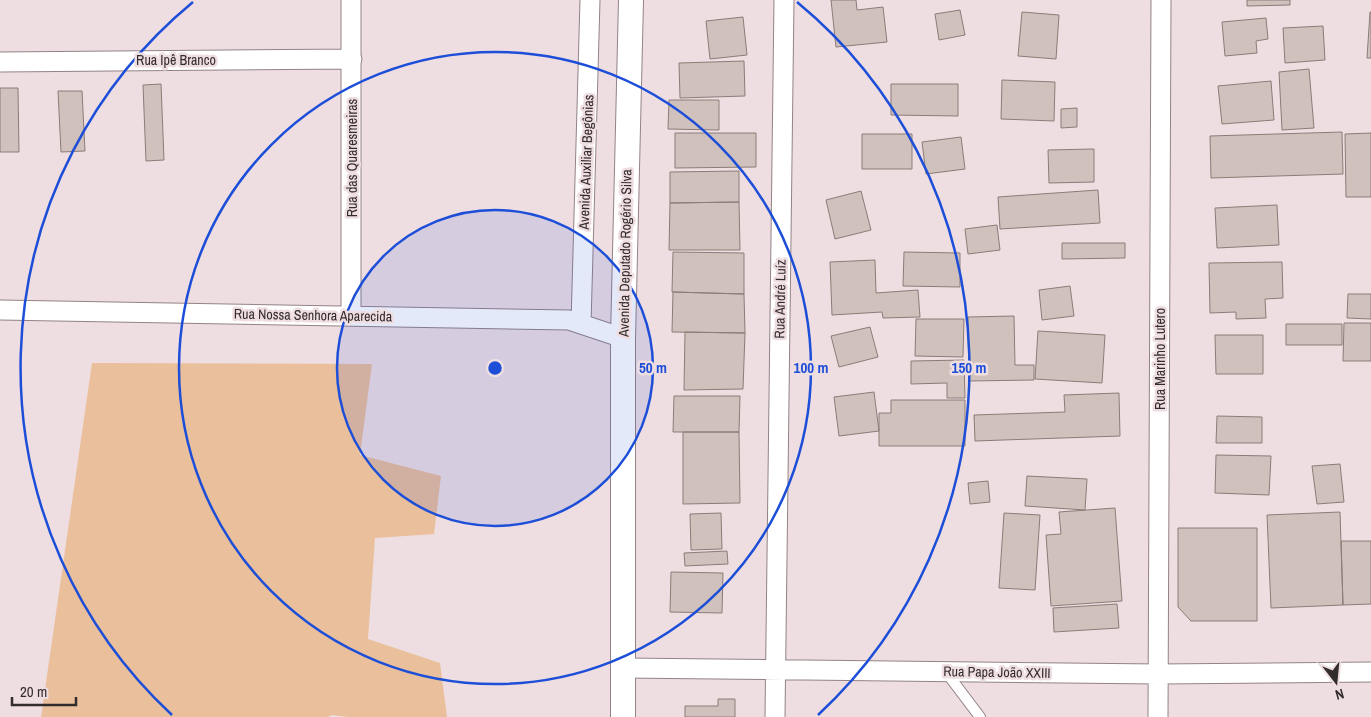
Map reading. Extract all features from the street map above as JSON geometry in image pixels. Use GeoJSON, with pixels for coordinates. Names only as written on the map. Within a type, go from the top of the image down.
{"type":"FeatureCollection","features":[{"type":"Feature","properties":{"kind":"street","name":"Rua das Quaresmeiras"},"geometry":{"type":"LineString","coordinates":[[351,0],[351,316]]}},
{"type":"Feature","properties":{"kind":"street","name":"Avenida Auxiliar Begônias"},"geometry":{"type":"LineString","coordinates":[[581,324],[590,0]]}},
{"type":"Feature","properties":{"kind":"street","name":"Avenida Deputado Rogério Silva"},"geometry":{"type":"LineString","coordinates":[[623,717],[623,338],[631,0]]}},
{"type":"Feature","properties":{"kind":"street","name":"Rua André Luíz"},"geometry":{"type":"LineString","coordinates":[[775,717],[784,0]]}},
{"type":"Feature","properties":{"kind":"street","name":"Rua Marinho Lutero"},"geometry":{"type":"LineString","coordinates":[[1158,717],[1161,0]]}},
{"type":"Feature","properties":{"kind":"street","name":"Rua Ipê Branco"},"geometry":{"type":"LineString","coordinates":[[0,62],[352,59]]}},
{"type":"Feature","properties":{"kind":"street","name":"Rua Nossa Senhora Aparecida"},"geometry":{"type":"LineString","coordinates":[[0,310],[569,320],[623,338]]}},
{"type":"Feature","properties":{"kind":"street","name":"Rua Papa João XXIII"},"geometry":{"type":"LineString","coordinates":[[624,668],[1159,674],[1371,672]]}},
{"type":"Feature","properties":{"kind":"lane"},"geometry":{"type":"LineString","coordinates":[[946,672],[980,717]]}},
{"type":"Feature","properties":{"kind":"shaded area"},"geometry":{"type":"Polygon","coordinates":[[[92,363],[372,364],[360,455],[441,476],[434,534],[375,538],[368,639],[440,663],[447,717],[348,717],[332,715],[328,717],[41,717],[92,363]]]}},
{"type":"Feature","properties":{"kind":"building"},"geometry":{"type":"Polygon","coordinates":[[[831,0],[856,0],[857,10],[883,7],[887,42],[836,47],[831,0]]]}},
{"type":"Feature","properties":{"kind":"building"},"geometry":{"type":"Polygon","coordinates":[[[1247,0],[1290,0],[1290,5],[1247,6],[1247,0]]]}},
{"type":"Feature","properties":{"kind":"building"},"geometry":{"type":"Polygon","coordinates":[[[960,10],[965,35],[939,40],[935,14],[960,10]]]}},
{"type":"Feature","properties":{"kind":"building"},"geometry":{"type":"Polygon","coordinates":[[[1022,12],[1059,15],[1056,59],[1018,56],[1022,12]]]}},
{"type":"Feature","properties":{"kind":"building"},"geometry":{"type":"Polygon","coordinates":[[[1370,12],[1371,58],[1367,58],[1370,12]]]}},
{"type":"Feature","properties":{"kind":"building"},"geometry":{"type":"Polygon","coordinates":[[[743,17],[747,55],[710,59],[706,21],[743,17]]]}},
{"type":"Feature","properties":{"kind":"building"},"geometry":{"type":"Polygon","coordinates":[[[1266,18],[1268,39],[1256,41],[1257,53],[1225,56],[1222,22],[1266,18]]]}},
{"type":"Feature","properties":{"kind":"building"},"geometry":{"type":"Polygon","coordinates":[[[1323,26],[1325,60],[1285,63],[1283,28],[1323,26]]]}},
{"type":"Feature","properties":{"kind":"building"},"geometry":{"type":"Polygon","coordinates":[[[744,61],[745,96],[680,98],[679,63],[744,61]]]}},
{"type":"Feature","properties":{"kind":"building"},"geometry":{"type":"Polygon","coordinates":[[[1309,69],[1314,128],[1282,130],[1279,72],[1309,69]]]}},
{"type":"Feature","properties":{"kind":"building"},"geometry":{"type":"Polygon","coordinates":[[[1002,80],[1055,82],[1054,121],[1001,119],[1002,80]]]}},
{"type":"Feature","properties":{"kind":"building"},"geometry":{"type":"Polygon","coordinates":[[[1271,81],[1274,120],[1222,124],[1218,86],[1271,81]]]}},
{"type":"Feature","properties":{"kind":"building"},"geometry":{"type":"Polygon","coordinates":[[[161,84],[164,160],[146,161],[143,85],[161,84]]]}},
{"type":"Feature","properties":{"kind":"building"},"geometry":{"type":"Polygon","coordinates":[[[891,84],[958,84],[958,116],[891,115],[891,84]]]}},
{"type":"Feature","properties":{"kind":"building"},"geometry":{"type":"Polygon","coordinates":[[[0,88],[18,88],[19,152],[0,152],[0,88]]]}},
{"type":"Feature","properties":{"kind":"building"},"geometry":{"type":"Polygon","coordinates":[[[58,91],[82,91],[85,151],[61,152],[58,91]]]}},
{"type":"Feature","properties":{"kind":"building"},"geometry":{"type":"Polygon","coordinates":[[[669,100],[719,100],[719,130],[668,129],[669,100]]]}},
{"type":"Feature","properties":{"kind":"building"},"geometry":{"type":"Polygon","coordinates":[[[1077,108],[1077,127],[1061,128],[1061,109],[1077,108]]]}},
{"type":"Feature","properties":{"kind":"building"},"geometry":{"type":"Polygon","coordinates":[[[1342,132],[1343,174],[1211,178],[1210,136],[1342,132]]]}},
{"type":"Feature","properties":{"kind":"building"},"geometry":{"type":"Polygon","coordinates":[[[675,133],[756,133],[756,167],[675,168],[675,133]]]}},
{"type":"Feature","properties":{"kind":"building"},"geometry":{"type":"Polygon","coordinates":[[[1371,133],[1371,197],[1346,197],[1345,134],[1371,133]]]}},
{"type":"Feature","properties":{"kind":"building"},"geometry":{"type":"Polygon","coordinates":[[[862,134],[912,134],[912,169],[862,169],[862,134]]]}},
{"type":"Feature","properties":{"kind":"building"},"geometry":{"type":"Polygon","coordinates":[[[961,137],[965,169],[926,174],[922,142],[961,137]]]}},
{"type":"Feature","properties":{"kind":"building"},"geometry":{"type":"Polygon","coordinates":[[[1094,149],[1094,182],[1049,183],[1048,150],[1094,149]]]}},
{"type":"Feature","properties":{"kind":"building"},"geometry":{"type":"Polygon","coordinates":[[[739,171],[739,202],[670,203],[670,172],[739,171]]]}},
{"type":"Feature","properties":{"kind":"building"},"geometry":{"type":"Polygon","coordinates":[[[1098,190],[1100,223],[1000,229],[998,197],[1098,190]]]}},
{"type":"Feature","properties":{"kind":"building"},"geometry":{"type":"Polygon","coordinates":[[[861,191],[871,230],[835,239],[826,200],[861,191]]]}},
{"type":"Feature","properties":{"kind":"building"},"geometry":{"type":"Polygon","coordinates":[[[739,202],[740,250],[669,250],[670,203],[739,202]]]}},
{"type":"Feature","properties":{"kind":"building"},"geometry":{"type":"Polygon","coordinates":[[[1277,205],[1279,245],[1217,248],[1215,208],[1277,205]]]}},
{"type":"Feature","properties":{"kind":"building"},"geometry":{"type":"Polygon","coordinates":[[[997,225],[1000,250],[968,254],[965,229],[997,225]]]}},
{"type":"Feature","properties":{"kind":"building"},"geometry":{"type":"Polygon","coordinates":[[[1062,243],[1125,243],[1125,258],[1062,259],[1062,243]]]}},
{"type":"Feature","properties":{"kind":"building"},"geometry":{"type":"Polygon","coordinates":[[[673,252],[744,253],[744,294],[672,292],[673,252]]]}},
{"type":"Feature","properties":{"kind":"building"},"geometry":{"type":"Polygon","coordinates":[[[904,252],[960,253],[960,287],[903,286],[904,252]]]}},
{"type":"Feature","properties":{"kind":"building"},"geometry":{"type":"Polygon","coordinates":[[[875,260],[876,293],[918,290],[920,317],[883,318],[882,312],[832,315],[830,262],[875,260]]]}},
{"type":"Feature","properties":{"kind":"building"},"geometry":{"type":"Polygon","coordinates":[[[1282,262],[1283,298],[1265,299],[1266,318],[1236,319],[1236,312],[1210,313],[1209,263],[1282,262]]]}},
{"type":"Feature","properties":{"kind":"building"},"geometry":{"type":"Polygon","coordinates":[[[1070,286],[1074,316],[1042,320],[1039,290],[1070,286]]]}},
{"type":"Feature","properties":{"kind":"building"},"geometry":{"type":"Polygon","coordinates":[[[673,292],[744,294],[745,333],[672,332],[673,292]]]}},
{"type":"Feature","properties":{"kind":"building"},"geometry":{"type":"Polygon","coordinates":[[[1348,294],[1371,294],[1371,319],[1347,318],[1348,294]]]}},
{"type":"Feature","properties":{"kind":"building"},"geometry":{"type":"Polygon","coordinates":[[[1014,316],[1015,365],[1034,365],[1034,380],[969,381],[968,317],[1014,316]]]}},
{"type":"Feature","properties":{"kind":"building"},"geometry":{"type":"Polygon","coordinates":[[[916,319],[964,319],[963,357],[915,356],[916,319]]]}},
{"type":"Feature","properties":{"kind":"building"},"geometry":{"type":"Polygon","coordinates":[[[1344,323],[1371,323],[1371,361],[1343,361],[1344,323]]]}},
{"type":"Feature","properties":{"kind":"building"},"geometry":{"type":"Polygon","coordinates":[[[1286,324],[1342,324],[1342,345],[1286,345],[1286,324]]]}},
{"type":"Feature","properties":{"kind":"building"},"geometry":{"type":"Polygon","coordinates":[[[870,327],[878,357],[839,367],[831,336],[870,327]]]}},
{"type":"Feature","properties":{"kind":"building"},"geometry":{"type":"Polygon","coordinates":[[[1038,331],[1105,335],[1102,383],[1035,379],[1038,331]]]}},
{"type":"Feature","properties":{"kind":"building"},"geometry":{"type":"Polygon","coordinates":[[[685,332],[745,333],[743,389],[684,390],[685,332]]]}},
{"type":"Feature","properties":{"kind":"building"},"geometry":{"type":"Polygon","coordinates":[[[1215,335],[1263,335],[1263,374],[1216,374],[1215,335]]]}},
{"type":"Feature","properties":{"kind":"building"},"geometry":{"type":"Polygon","coordinates":[[[964,360],[965,398],[947,398],[947,383],[911,384],[911,361],[964,360]]]}},
{"type":"Feature","properties":{"kind":"building"},"geometry":{"type":"Polygon","coordinates":[[[874,392],[879,431],[839,436],[834,397],[874,392]]]}},
{"type":"Feature","properties":{"kind":"building"},"geometry":{"type":"Polygon","coordinates":[[[1119,393],[1120,436],[975,441],[974,415],[1065,412],[1064,395],[1119,393]]]}},
{"type":"Feature","properties":{"kind":"building"},"geometry":{"type":"Polygon","coordinates":[[[674,396],[740,396],[739,432],[673,432],[674,396]]]}},
{"type":"Feature","properties":{"kind":"building"},"geometry":{"type":"Polygon","coordinates":[[[891,400],[965,400],[965,446],[879,446],[879,413],[891,413],[891,400]]]}},
{"type":"Feature","properties":{"kind":"building"},"geometry":{"type":"Polygon","coordinates":[[[1217,416],[1262,417],[1262,443],[1216,443],[1217,416]]]}},
{"type":"Feature","properties":{"kind":"building"},"geometry":{"type":"Polygon","coordinates":[[[683,432],[739,432],[740,503],[683,504],[683,432]]]}},
{"type":"Feature","properties":{"kind":"building"},"geometry":{"type":"Polygon","coordinates":[[[1216,455],[1271,456],[1269,495],[1215,493],[1216,455]]]}},
{"type":"Feature","properties":{"kind":"building"},"geometry":{"type":"Polygon","coordinates":[[[1340,464],[1344,502],[1317,504],[1312,466],[1340,464]]]}},
{"type":"Feature","properties":{"kind":"building"},"geometry":{"type":"Polygon","coordinates":[[[1027,476],[1087,479],[1085,510],[1025,506],[1027,476]]]}},
{"type":"Feature","properties":{"kind":"building"},"geometry":{"type":"Polygon","coordinates":[[[988,481],[990,502],[970,504],[968,483],[988,481]]]}},
{"type":"Feature","properties":{"kind":"building"},"geometry":{"type":"Polygon","coordinates":[[[1115,508],[1122,601],[1051,606],[1046,535],[1061,534],[1059,512],[1115,508]]]}},
{"type":"Feature","properties":{"kind":"building"},"geometry":{"type":"Polygon","coordinates":[[[1340,512],[1343,605],[1271,608],[1267,515],[1340,512]]]}},
{"type":"Feature","properties":{"kind":"building"},"geometry":{"type":"Polygon","coordinates":[[[721,513],[722,549],[691,550],[690,514],[721,513]]]}},
{"type":"Feature","properties":{"kind":"building"},"geometry":{"type":"Polygon","coordinates":[[[1004,513],[1040,515],[1035,590],[999,588],[1004,513]]]}},
{"type":"Feature","properties":{"kind":"building"},"geometry":{"type":"Polygon","coordinates":[[[1178,528],[1257,528],[1257,621],[1191,621],[1178,607],[1178,528]]]}},
{"type":"Feature","properties":{"kind":"building"},"geometry":{"type":"Polygon","coordinates":[[[1341,541],[1371,541],[1371,604],[1343,605],[1341,541]]]}},
{"type":"Feature","properties":{"kind":"building"},"geometry":{"type":"Polygon","coordinates":[[[727,551],[728,564],[685,566],[684,553],[727,551]]]}},
{"type":"Feature","properties":{"kind":"building"},"geometry":{"type":"Polygon","coordinates":[[[671,572],[723,573],[722,613],[670,612],[671,572]]]}},
{"type":"Feature","properties":{"kind":"building"},"geometry":{"type":"Polygon","coordinates":[[[1117,604],[1119,628],[1054,632],[1053,608],[1117,604]]]}},
{"type":"Feature","properties":{"kind":"building"},"geometry":{"type":"Polygon","coordinates":[[[718,699],[735,699],[735,717],[685,717],[685,706],[718,706],[718,699]]]}}]}
